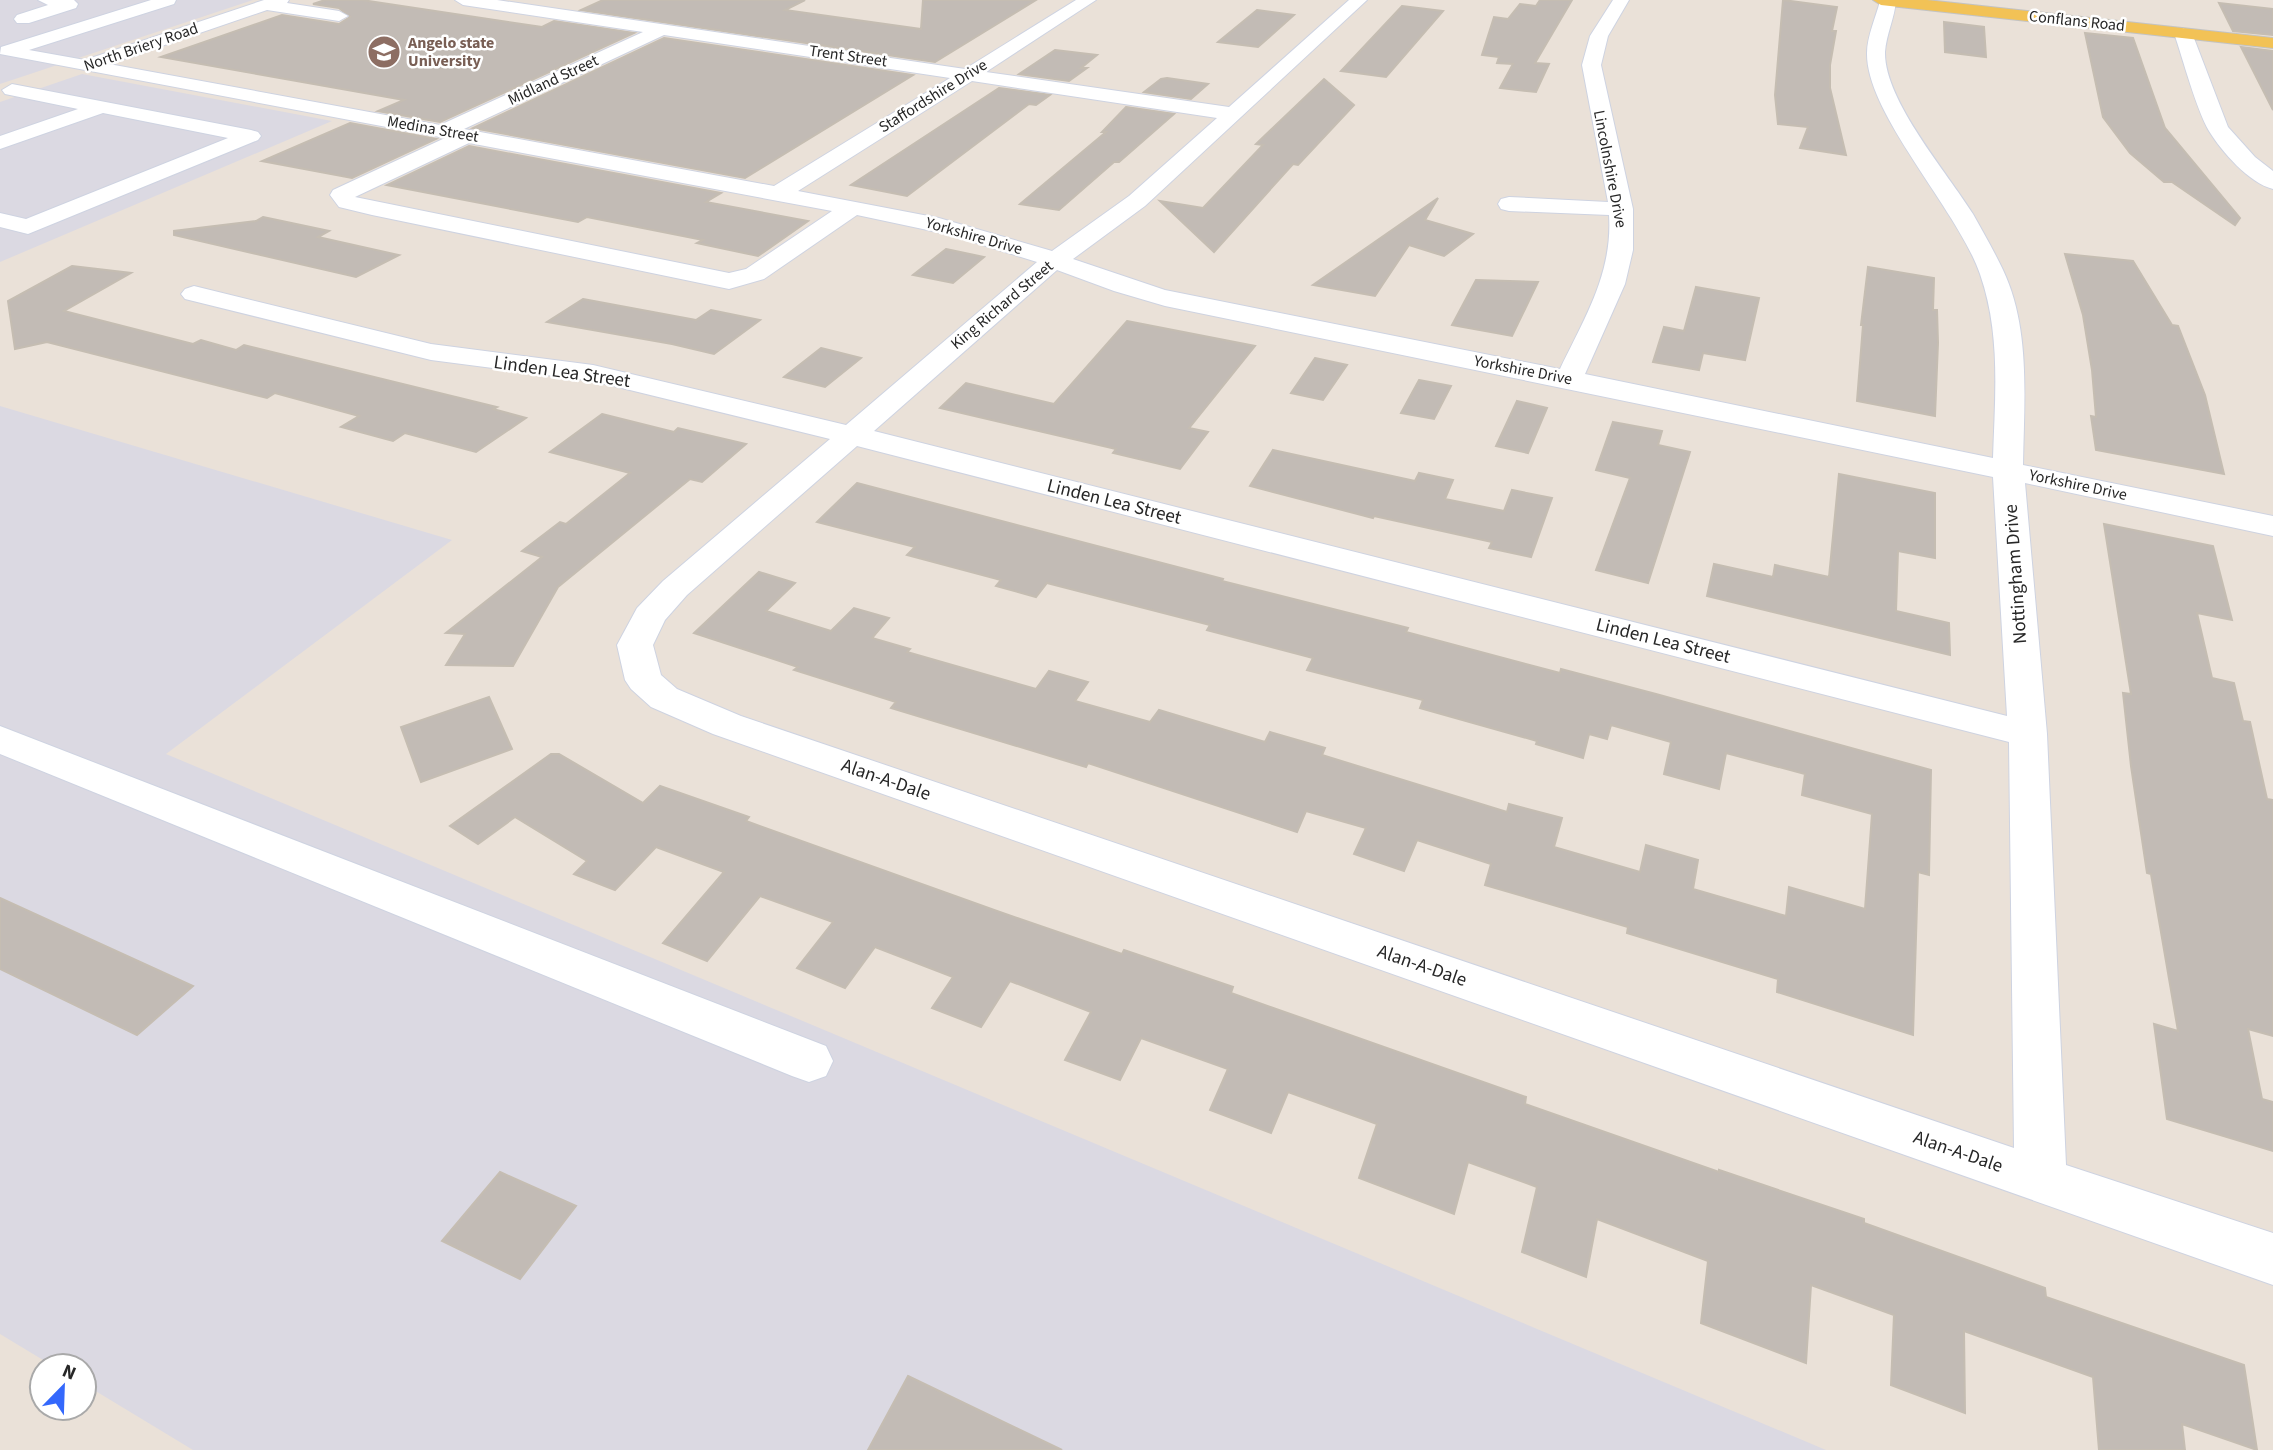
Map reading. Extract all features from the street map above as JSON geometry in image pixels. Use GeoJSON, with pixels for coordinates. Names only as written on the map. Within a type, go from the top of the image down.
{"type":"FeatureCollection","features":[{"type":"Feature","properties":{"kind":"main road","name":"Conflans Road"},"geometry":{"type":"LineString","coordinates":[[1881,0],[2273,43]]}},
{"type":"Feature","properties":{"kind":"street"},"geometry":{"type":"LineString","coordinates":[[12,22],[71,4],[46,0]]}},
{"type":"Feature","properties":{"kind":"street","name":"Trent Street"},"geometry":{"type":"LineString","coordinates":[[463,0],[1234,114]]}},
{"type":"Feature","properties":{"kind":"street","name":"Staffordshire Drive"},"geometry":{"type":"LineString","coordinates":[[779,193],[1088,0]]}},
{"type":"Feature","properties":{"kind":"street","name":"King Richard Street"},"geometry":{"type":"LineString","coordinates":[[649,617],[675,588],[1054,260],[1137,201],[1359,0]]}},
{"type":"Feature","properties":{"kind":"street","name":"Lincolnshire Drive"},"geometry":{"type":"LineString","coordinates":[[1569,379],[1617,271],[1623,234],[1621,209],[1592,77],[1591,61],[1597,38],[1622,0]]}},
{"type":"Feature","properties":{"kind":"street","name":"Nottingham Drive"},"geometry":{"type":"LineString","coordinates":[[1888,1],[1876,51],[1879,78],[1901,121],[1961,214],[1992,272],[2010,353],[2008,470],[2028,734],[2041,1181]]}},
{"type":"Feature","properties":{"kind":"street"},"geometry":{"type":"LineString","coordinates":[[274,3],[339,16]]}},
{"type":"Feature","properties":{"kind":"street","name":"North Briery Road"},"geometry":{"type":"LineString","coordinates":[[6,92],[274,3]]}},
{"type":"Feature","properties":{"kind":"street"},"geometry":{"type":"LineString","coordinates":[[4,52],[173,7]]}},
{"type":"Feature","properties":{"kind":"street"},"geometry":{"type":"LineString","coordinates":[[0,70],[173,7]]}},
{"type":"Feature","properties":{"kind":"street","name":"Midland Street"},"geometry":{"type":"LineString","coordinates":[[444,131],[663,29]]}},
{"type":"Feature","properties":{"kind":"street"},"geometry":{"type":"LineString","coordinates":[[2183,33],[2218,128],[2247,162],[2273,182]]}},
{"type":"Feature","properties":{"kind":"street","name":"Medina Street"},"geometry":{"type":"LineString","coordinates":[[4,52],[779,193]]}},
{"type":"Feature","properties":{"kind":"street"},"geometry":{"type":"LineString","coordinates":[[0,220],[28,228],[251,136],[6,92]]}},
{"type":"Feature","properties":{"kind":"street"},"geometry":{"type":"LineString","coordinates":[[0,143],[101,107]]}},
{"type":"Feature","properties":{"kind":"street"},"geometry":{"type":"LineString","coordinates":[[467,136],[341,195],[347,202],[372,208],[729,281],[755,274],[853,207]]}},
{"type":"Feature","properties":{"kind":"street","name":"Yorkshire Drive"},"geometry":{"type":"LineString","coordinates":[[779,193],[978,234],[1054,260],[1109,283],[1144,293],[2273,526]]}},
{"type":"Feature","properties":{"kind":"street"},"geometry":{"type":"LineString","coordinates":[[1509,204],[1621,209]]}},
{"type":"Feature","properties":{"kind":"street","name":"Linden Lea Street"},"geometry":{"type":"LineString","coordinates":[[194,294],[431,352],[637,382],[2028,734]]}},
{"type":"Feature","properties":{"kind":"street","name":"Alan-A-Dale"},"geometry":{"type":"LineString","coordinates":[[649,617],[635,645],[637,664],[644,680],[664,698],[695,712],[2041,1181],[2273,1259]]}},
{"type":"Feature","properties":{"kind":"street"},"geometry":{"type":"LineString","coordinates":[[0,738],[809,1061]]}},
{"type":"Feature","properties":{"kind":"shaded area"},"geometry":{"type":"Polygon","coordinates":[[[0,0],[253,0],[0,84],[0,0]]]}},
{"type":"Feature","properties":{"kind":"shaded area"},"geometry":{"type":"Polygon","coordinates":[[[82,74],[332,121],[0,262],[0,102],[82,74]]]}},
{"type":"Feature","properties":{"kind":"shaded area"},"geometry":{"type":"Polygon","coordinates":[[[0,406],[452,540],[166,754],[1826,1450],[193,1450],[98,1392],[98,1352],[30,1352],[0,1334],[0,406]]]}},
{"type":"Feature","properties":{"kind":"building"},"geometry":{"type":"Polygon","coordinates":[[[325,0],[362,0],[542,27],[554,21],[634,33],[440,122],[378,111],[404,100],[161,57],[282,15],[339,24],[350,17],[339,8],[313,4],[325,0]]]}},
{"type":"Feature","properties":{"kind":"building"},"geometry":{"type":"Polygon","coordinates":[[[603,0],[805,0],[785,10],[921,29],[923,0],[1036,0],[935,62],[581,10],[603,0]]]}},
{"type":"Feature","properties":{"kind":"building"},"geometry":{"type":"Polygon","coordinates":[[[1540,0],[1572,0],[1535,63],[1549,64],[1536,92],[1500,88],[1513,64],[1497,63],[1499,57],[1482,55],[1494,17],[1508,19],[1520,4],[1536,6],[1540,0]]]}},
{"type":"Feature","properties":{"kind":"building"},"geometry":{"type":"Polygon","coordinates":[[[1783,0],[1837,7],[1832,31],[1836,31],[1830,65],[1830,88],[1846,155],[1800,148],[1808,127],[1778,124],[1775,95],[1783,0]]]}},
{"type":"Feature","properties":{"kind":"building"},"geometry":{"type":"Polygon","coordinates":[[[2219,3],[2273,9],[2273,35],[2233,31],[2219,3]]]}},
{"type":"Feature","properties":{"kind":"building"},"geometry":{"type":"Polygon","coordinates":[[[1402,6],[1443,11],[1386,77],[1341,71],[1402,6]]]}},
{"type":"Feature","properties":{"kind":"building"},"geometry":{"type":"Polygon","coordinates":[[[1257,10],[1294,15],[1258,47],[1218,42],[1257,10]]]}},
{"type":"Feature","properties":{"kind":"building"},"geometry":{"type":"Polygon","coordinates":[[[1944,22],[1984,27],[1986,57],[1945,52],[1944,22]]]}},
{"type":"Feature","properties":{"kind":"building"},"geometry":{"type":"Polygon","coordinates":[[[2085,33],[2133,38],[2165,128],[2240,218],[2235,225],[2172,182],[2164,182],[2130,153],[2103,117],[2085,33]]]}},
{"type":"Feature","properties":{"kind":"building"},"geometry":{"type":"Polygon","coordinates":[[[664,38],[913,75],[745,178],[473,128],[664,38]]]}},
{"type":"Feature","properties":{"kind":"building"},"geometry":{"type":"Polygon","coordinates":[[[2241,47],[2273,51],[2273,110],[2241,47]]]}},
{"type":"Feature","properties":{"kind":"building"},"geometry":{"type":"Polygon","coordinates":[[[1055,50],[1097,55],[1081,68],[1087,68],[1069,81],[1019,74],[1055,50]]]}},
{"type":"Feature","properties":{"kind":"building"},"geometry":{"type":"Polygon","coordinates":[[[1161,79],[1208,84],[1191,99],[1144,92],[1161,79]]]}},
{"type":"Feature","properties":{"kind":"building"},"geometry":{"type":"Polygon","coordinates":[[[1324,79],[1354,105],[1298,165],[1293,164],[1214,252],[1160,201],[1203,208],[1263,145],[1256,144],[1324,79]]]}},
{"type":"Feature","properties":{"kind":"building"},"geometry":{"type":"Polygon","coordinates":[[[999,88],[1050,95],[1036,105],[1029,104],[907,196],[851,185],[999,88]]]}},
{"type":"Feature","properties":{"kind":"building"},"geometry":{"type":"Polygon","coordinates":[[[1126,107],[1174,114],[1059,210],[1020,204],[1106,132],[1102,132],[1126,107]]]}},
{"type":"Feature","properties":{"kind":"building"},"geometry":{"type":"Polygon","coordinates":[[[350,123],[436,139],[352,178],[262,161],[350,123]]]}},
{"type":"Feature","properties":{"kind":"building"},"geometry":{"type":"Polygon","coordinates":[[[469,146],[721,193],[706,202],[808,221],[758,256],[697,243],[703,240],[587,217],[578,222],[387,185],[469,146]]]}},
{"type":"Feature","properties":{"kind":"building"},"geometry":{"type":"Polygon","coordinates":[[[1438,198],[1425,220],[1473,234],[1444,256],[1409,245],[1375,296],[1313,285],[1438,198]]]}},
{"type":"Feature","properties":{"kind":"building"},"geometry":{"type":"Polygon","coordinates":[[[263,217],[329,231],[318,237],[399,255],[356,277],[174,235],[174,231],[256,221],[263,217]]]}},
{"type":"Feature","properties":{"kind":"building"},"geometry":{"type":"Polygon","coordinates":[[[946,249],[984,257],[953,283],[913,275],[946,249]]]}},
{"type":"Feature","properties":{"kind":"building"},"geometry":{"type":"Polygon","coordinates":[[[2065,254],[2133,261],[2172,325],[2178,326],[2205,395],[2224,474],[2096,450],[2091,416],[2096,417],[2092,370],[2083,315],[2065,254]]]}},
{"type":"Feature","properties":{"kind":"building"},"geometry":{"type":"Polygon","coordinates":[[[72,266],[131,273],[64,311],[193,344],[201,340],[236,350],[244,345],[497,407],[493,409],[526,418],[476,452],[405,433],[393,441],[341,427],[359,416],[275,393],[267,398],[47,342],[15,349],[8,301],[72,266]]]}},
{"type":"Feature","properties":{"kind":"building"},"geometry":{"type":"Polygon","coordinates":[[[1868,267],[1934,278],[1933,310],[1937,310],[1938,343],[1935,416],[1857,401],[1861,325],[1868,267]]]}},
{"type":"Feature","properties":{"kind":"building"},"geometry":{"type":"Polygon","coordinates":[[[1476,280],[1538,282],[1512,336],[1452,325],[1476,280]]]}},
{"type":"Feature","properties":{"kind":"building"},"geometry":{"type":"Polygon","coordinates":[[[1696,287],[1759,298],[1745,360],[1703,353],[1699,370],[1653,362],[1664,327],[1684,331],[1696,287]]]}},
{"type":"Feature","properties":{"kind":"building"},"geometry":{"type":"Polygon","coordinates":[[[583,299],[696,320],[711,310],[760,320],[714,354],[547,322],[583,299]]]}},
{"type":"Feature","properties":{"kind":"building"},"geometry":{"type":"Polygon","coordinates":[[[1127,321],[1255,346],[1189,428],[1208,432],[1180,469],[1113,453],[1116,449],[940,408],[966,383],[1054,404],[1127,321]]]}},
{"type":"Feature","properties":{"kind":"building"},"geometry":{"type":"Polygon","coordinates":[[[821,348],[861,358],[825,387],[784,377],[821,348]]]}},
{"type":"Feature","properties":{"kind":"building"},"geometry":{"type":"Polygon","coordinates":[[[1315,358],[1347,365],[1323,400],[1291,393],[1315,358]]]}},
{"type":"Feature","properties":{"kind":"building"},"geometry":{"type":"Polygon","coordinates":[[[1419,380],[1451,386],[1434,419],[1401,413],[1419,380]]]}},
{"type":"Feature","properties":{"kind":"building"},"geometry":{"type":"Polygon","coordinates":[[[1517,401],[1547,408],[1528,453],[1496,446],[1517,401]]]}},
{"type":"Feature","properties":{"kind":"building"},"geometry":{"type":"Polygon","coordinates":[[[602,414],[674,432],[678,428],[746,444],[702,482],[690,479],[558,587],[513,666],[446,665],[465,634],[446,633],[542,557],[522,551],[560,522],[566,524],[630,473],[550,452],[602,414]]]}},
{"type":"Feature","properties":{"kind":"building"},"geometry":{"type":"Polygon","coordinates":[[[1613,422],[1662,431],[1658,445],[1690,452],[1648,583],[1596,570],[1630,478],[1596,470],[1613,422]]]}},
{"type":"Feature","properties":{"kind":"building"},"geometry":{"type":"Polygon","coordinates":[[[1273,450],[1415,481],[1419,473],[1453,480],[1445,499],[1504,511],[1512,490],[1552,498],[1531,557],[1489,548],[1492,542],[1374,516],[1373,518],[1250,486],[1273,450]]]}},
{"type":"Feature","properties":{"kind":"building"},"geometry":{"type":"Polygon","coordinates":[[[1839,474],[1935,493],[1935,558],[1898,551],[1896,611],[1949,623],[1950,655],[1707,596],[1714,564],[1773,577],[1775,565],[1829,577],[1839,474]]]}},
{"type":"Feature","properties":{"kind":"building"},"geometry":{"type":"Polygon","coordinates":[[[857,483],[1408,628],[1406,632],[1560,673],[1561,669],[1656,694],[1931,770],[1929,875],[1918,872],[1913,1035],[1777,992],[1778,979],[1627,933],[1628,927],[1485,885],[1491,864],[1417,840],[1404,871],[1354,854],[1366,828],[1306,811],[1297,832],[1088,763],[1086,767],[891,708],[896,702],[794,670],[798,667],[694,633],[759,572],[795,583],[766,611],[831,631],[854,608],[889,618],[872,638],[910,649],[907,652],[1036,689],[1049,671],[1088,682],[1075,701],[1150,722],[1159,710],[1265,742],[1270,732],[1325,748],[1322,755],[1507,812],[1509,804],[1562,818],[1554,847],[1640,872],[1646,845],[1698,860],[1693,889],[1786,916],[1789,887],[1865,909],[1872,814],[1802,795],[1805,774],[1726,753],[1719,789],[1664,774],[1671,742],[1611,725],[1607,739],[1589,734],[1583,758],[1536,744],[1537,741],[1420,708],[1423,700],[1307,670],[1313,658],[1207,630],[1210,625],[1047,583],[1036,597],[996,586],[1001,580],[907,555],[915,547],[817,522],[857,483]]]}},
{"type":"Feature","properties":{"kind":"building"},"geometry":{"type":"Polygon","coordinates":[[[2104,524],[2213,546],[2232,620],[2197,613],[2212,678],[2234,683],[2243,721],[2250,722],[2267,799],[2273,800],[2273,1036],[2248,1029],[2262,1099],[2273,1102],[2273,1151],[2167,1119],[2154,1024],[2178,1031],[2151,874],[2147,873],[2131,766],[2123,693],[2131,694],[2104,524]]]}},
{"type":"Feature","properties":{"kind":"building"},"geometry":{"type":"Polygon","coordinates":[[[489,697],[512,749],[421,782],[401,727],[489,697]]]}},
{"type":"Feature","properties":{"kind":"building"},"geometry":{"type":"Polygon","coordinates":[[[551,754],[559,754],[643,803],[660,786],[749,817],[746,821],[997,911],[1122,954],[1124,950],[1233,987],[1231,993],[1526,1097],[1525,1104],[1864,1219],[1864,1223],[2045,1288],[2046,1297],[2244,1365],[2257,1450],[2182,1424],[2185,1450],[2099,1450],[2093,1377],[1964,1331],[1965,1413],[1891,1385],[1894,1315],[1811,1285],[1806,1363],[1701,1323],[1708,1261],[1597,1219],[1586,1277],[1522,1252],[1537,1187],[1468,1162],[1454,1214],[1359,1178],[1377,1124],[1288,1092],[1271,1133],[1210,1110],[1228,1069],[1141,1038],[1120,1080],[1065,1060],[1091,1012],[1010,981],[981,1027],[932,1008],[953,977],[875,947],[845,988],[797,968],[833,922],[760,896],[707,961],[663,943],[724,872],[656,847],[615,890],[574,874],[587,861],[515,817],[478,844],[450,826],[551,754]]]}},
{"type":"Feature","properties":{"kind":"building"},"geometry":{"type":"Polygon","coordinates":[[[0,898],[193,986],[137,1035],[0,969],[0,898]]]}},
{"type":"Feature","properties":{"kind":"building"},"geometry":{"type":"Polygon","coordinates":[[[500,1172],[576,1206],[520,1279],[442,1241],[500,1172]]]}},
{"type":"Feature","properties":{"kind":"building"},"geometry":{"type":"Polygon","coordinates":[[[908,1376],[1062,1450],[868,1450],[908,1376]]]}},
{"type":"Feature","properties":{"kind":"place","name":"Angelo state University"},"geometry":{"type":"Point","coordinates":[384,52]}}]}
